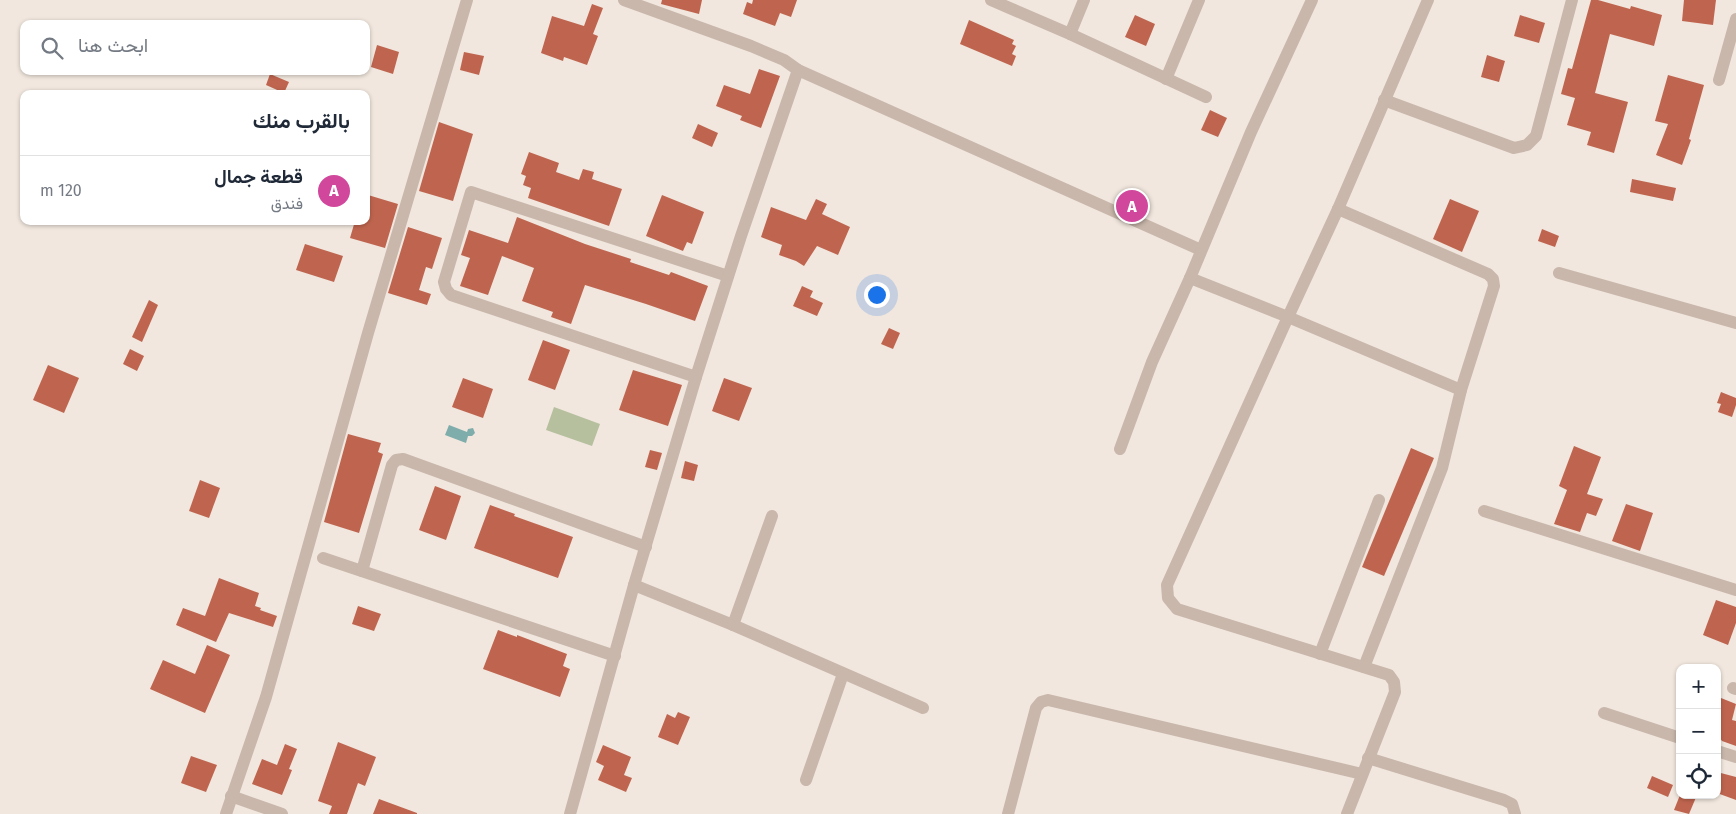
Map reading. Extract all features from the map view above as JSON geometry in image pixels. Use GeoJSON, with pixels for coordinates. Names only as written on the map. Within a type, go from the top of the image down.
{"type":"FeatureCollection","features":[{"type":"Feature","properties":{"kind":"street"},"geometry":{"type":"LineString","coordinates":[[226,814],[266,697],[371,324],[467,0]]}},
{"type":"Feature","properties":{"kind":"street"},"geometry":{"type":"LineString","coordinates":[[624,0],[752,46],[784,60],[798,70],[1201,250]]}},
{"type":"Feature","properties":{"kind":"street"},"geometry":{"type":"LineString","coordinates":[[991,0],[1206,97]]}},
{"type":"Feature","properties":{"kind":"street"},"geometry":{"type":"LineString","coordinates":[[1070,34],[1084,0]]}},
{"type":"Feature","properties":{"kind":"street"},"geometry":{"type":"LineString","coordinates":[[1166,78],[1199,0]]}},
{"type":"Feature","properties":{"kind":"street"},"geometry":{"type":"LineString","coordinates":[[1120,449],[1152,362],[1190,278],[1251,132],[1312,0]]}},
{"type":"Feature","properties":{"kind":"street"},"geometry":{"type":"LineString","coordinates":[[1347,814],[1395,692],[1394,682],[1389,675],[1177,608],[1168,598],[1167,585],[1338,209],[1428,0]]}},
{"type":"Feature","properties":{"kind":"street"},"geometry":{"type":"LineString","coordinates":[[1384,100],[1514,148],[1528,145],[1536,136],[1572,0]]}},
{"type":"Feature","properties":{"kind":"street"},"geometry":{"type":"LineString","coordinates":[[1719,80],[1736,19]]}},
{"type":"Feature","properties":{"kind":"street"},"geometry":{"type":"LineString","coordinates":[[570,814],[634,585],[696,377],[798,70]]}},
{"type":"Feature","properties":{"kind":"street"},"geometry":{"type":"LineString","coordinates":[[696,377],[451,295],[446,289],[444,282],[471,192],[728,276]]}},
{"type":"Feature","properties":{"kind":"street"},"geometry":{"type":"LineString","coordinates":[[1338,209],[1488,274],[1493,279],[1494,286],[1461,390],[1442,468],[1364,667]]}},
{"type":"Feature","properties":{"kind":"street"},"geometry":{"type":"LineString","coordinates":[[1558,273],[1736,323]]}},
{"type":"Feature","properties":{"kind":"street"},"geometry":{"type":"LineString","coordinates":[[1190,278],[1461,390]]}},
{"type":"Feature","properties":{"kind":"street"},"geometry":{"type":"LineString","coordinates":[[362,571],[392,465],[396,460],[403,459],[646,547]]}},
{"type":"Feature","properties":{"kind":"street"},"geometry":{"type":"LineString","coordinates":[[1320,654],[1379,500]]}},
{"type":"Feature","properties":{"kind":"street"},"geometry":{"type":"LineString","coordinates":[[1484,511],[1736,590]]}},
{"type":"Feature","properties":{"kind":"street"},"geometry":{"type":"LineString","coordinates":[[733,624],[772,516]]}},
{"type":"Feature","properties":{"kind":"street"},"geometry":{"type":"LineString","coordinates":[[323,558],[615,656]]}},
{"type":"Feature","properties":{"kind":"street"},"geometry":{"type":"LineString","coordinates":[[634,585],[733,624],[923,708]]}},
{"type":"Feature","properties":{"kind":"street"},"geometry":{"type":"LineString","coordinates":[[806,780],[843,674]]}},
{"type":"Feature","properties":{"kind":"street"},"geometry":{"type":"LineString","coordinates":[[1008,814],[1036,708],[1041,702],[1048,700],[1362,774]]}},
{"type":"Feature","properties":{"kind":"street"},"geometry":{"type":"LineString","coordinates":[[1604,713],[1676,737]]}},
{"type":"Feature","properties":{"kind":"street"},"geometry":{"type":"LineString","coordinates":[[1721,752],[1736,757]]}},
{"type":"Feature","properties":{"kind":"street"},"geometry":{"type":"LineString","coordinates":[[1368,758],[1504,800],[1512,804],[1516,814]]}},
{"type":"Feature","properties":{"kind":"street"},"geometry":{"type":"LineString","coordinates":[[231,796],[282,814]]}},
{"type":"Feature","properties":{"kind":"green space"},"geometry":{"type":"Polygon","coordinates":[[[554,407],[600,424],[592,446],[546,430],[554,407]]]}},
{"type":"Feature","properties":{"kind":"water"},"geometry":{"type":"Polygon","coordinates":[[[449,425],[467,432],[468,429],[473,428],[475,433],[472,436],[468,436],[466,443],[445,435],[449,425]]]}},
{"type":"Feature","properties":{"kind":"building"},"geometry":{"type":"Polygon","coordinates":[[[662,0],[702,0],[699,14],[661,4],[662,0]]]}},
{"type":"Feature","properties":{"kind":"building"},"geometry":{"type":"Polygon","coordinates":[[[753,0],[797,0],[791,17],[780,13],[775,26],[743,14],[747,2],[752,4],[753,0]]]}},
{"type":"Feature","properties":{"kind":"building"},"geometry":{"type":"Polygon","coordinates":[[[1591,0],[1598,0],[1630,9],[1631,6],[1662,15],[1654,46],[1610,34],[1595,93],[1628,102],[1614,153],[1587,145],[1591,132],[1567,125],[1575,98],[1561,94],[1568,68],[1572,69],[1591,0]]]}},
{"type":"Feature","properties":{"kind":"building"},"geometry":{"type":"Polygon","coordinates":[[[1684,0],[1716,0],[1713,25],[1682,21],[1684,0]]]}},
{"type":"Feature","properties":{"kind":"building"},"geometry":{"type":"Polygon","coordinates":[[[592,4],[603,8],[593,34],[598,36],[587,65],[564,57],[563,61],[541,53],[552,16],[584,26],[592,4]]]}},
{"type":"Feature","properties":{"kind":"building"},"geometry":{"type":"Polygon","coordinates":[[[1135,15],[1155,24],[1146,46],[1125,37],[1135,15]]]}},
{"type":"Feature","properties":{"kind":"building"},"geometry":{"type":"Polygon","coordinates":[[[1520,15],[1545,23],[1539,43],[1514,36],[1520,15]]]}},
{"type":"Feature","properties":{"kind":"building"},"geometry":{"type":"Polygon","coordinates":[[[969,20],[1014,40],[1012,44],[1016,46],[1012,54],[1016,56],[1012,66],[960,44],[969,20]]]}},
{"type":"Feature","properties":{"kind":"building"},"geometry":{"type":"Polygon","coordinates":[[[377,45],[399,52],[393,74],[371,67],[377,45]]]}},
{"type":"Feature","properties":{"kind":"building"},"geometry":{"type":"Polygon","coordinates":[[[464,52],[484,56],[479,75],[460,70],[464,52]]]}},
{"type":"Feature","properties":{"kind":"building"},"geometry":{"type":"Polygon","coordinates":[[[1487,55],[1505,61],[1499,82],[1481,77],[1487,55]]]}},
{"type":"Feature","properties":{"kind":"building"},"geometry":{"type":"Polygon","coordinates":[[[759,69],[780,76],[761,128],[740,120],[742,116],[716,106],[724,85],[750,94],[759,69]]]}},
{"type":"Feature","properties":{"kind":"building"},"geometry":{"type":"Polygon","coordinates":[[[270,75],[289,82],[285,90],[277,90],[266,85],[270,75]]]}},
{"type":"Feature","properties":{"kind":"building"},"geometry":{"type":"Polygon","coordinates":[[[1668,75],[1704,85],[1689,139],[1691,140],[1682,165],[1656,155],[1668,124],[1655,121],[1668,75]]]}},
{"type":"Feature","properties":{"kind":"building"},"geometry":{"type":"Polygon","coordinates":[[[1210,110],[1227,118],[1218,137],[1201,130],[1210,110]]]}},
{"type":"Feature","properties":{"kind":"building"},"geometry":{"type":"Polygon","coordinates":[[[439,122],[473,134],[453,201],[419,191],[439,122]]]}},
{"type":"Feature","properties":{"kind":"building"},"geometry":{"type":"Polygon","coordinates":[[[698,124],[718,133],[712,147],[692,138],[698,124]]]}},
{"type":"Feature","properties":{"kind":"building"},"geometry":{"type":"Polygon","coordinates":[[[529,152],[559,163],[556,172],[579,180],[583,169],[594,172],[592,179],[622,189],[609,226],[528,198],[531,188],[523,185],[526,176],[521,174],[529,152]]]}},
{"type":"Feature","properties":{"kind":"building"},"geometry":{"type":"Polygon","coordinates":[[[1632,179],[1676,188],[1673,201],[1630,192],[1632,179]]]}},
{"type":"Feature","properties":{"kind":"building"},"geometry":{"type":"Polygon","coordinates":[[[662,195],[704,212],[692,244],[687,242],[683,251],[646,236],[662,195]]]}},
{"type":"Feature","properties":{"kind":"building"},"geometry":{"type":"Polygon","coordinates":[[[370,196],[398,204],[385,248],[350,238],[354,225],[370,225],[370,196]]]}},
{"type":"Feature","properties":{"kind":"building"},"geometry":{"type":"Polygon","coordinates":[[[816,199],[827,204],[822,214],[850,227],[838,255],[817,246],[804,266],[779,255],[782,245],[761,237],[771,207],[806,220],[816,199]]]}},
{"type":"Feature","properties":{"kind":"building"},"geometry":{"type":"Polygon","coordinates":[[[1450,199],[1479,211],[1462,252],[1433,239],[1450,199]]]}},
{"type":"Feature","properties":{"kind":"building"},"geometry":{"type":"Polygon","coordinates":[[[517,217],[585,244],[631,259],[630,262],[669,275],[671,272],[708,286],[695,321],[585,285],[571,324],[551,317],[553,312],[522,301],[534,268],[502,256],[488,295],[460,286],[470,258],[461,255],[469,230],[508,243],[517,217]]]}},
{"type":"Feature","properties":{"kind":"building"},"geometry":{"type":"Polygon","coordinates":[[[408,227],[442,238],[432,269],[426,267],[419,290],[431,294],[427,305],[388,293],[408,227]]]}},
{"type":"Feature","properties":{"kind":"building"},"geometry":{"type":"Polygon","coordinates":[[[1542,229],[1559,236],[1555,247],[1538,241],[1542,229]]]}},
{"type":"Feature","properties":{"kind":"building"},"geometry":{"type":"Polygon","coordinates":[[[305,244],[343,256],[334,282],[296,270],[305,244]]]}},
{"type":"Feature","properties":{"kind":"building"},"geometry":{"type":"Polygon","coordinates":[[[802,286],[813,291],[810,297],[823,303],[817,316],[793,306],[802,286]]]}},
{"type":"Feature","properties":{"kind":"building"},"geometry":{"type":"Polygon","coordinates":[[[149,300],[158,305],[142,342],[132,337],[149,300]]]}},
{"type":"Feature","properties":{"kind":"building"},"geometry":{"type":"Polygon","coordinates":[[[889,328],[900,333],[893,349],[881,344],[889,328]]]}},
{"type":"Feature","properties":{"kind":"building"},"geometry":{"type":"Polygon","coordinates":[[[543,340],[570,350],[555,390],[528,380],[543,340]]]}},
{"type":"Feature","properties":{"kind":"building"},"geometry":{"type":"Polygon","coordinates":[[[130,349],[144,356],[137,371],[123,364],[130,349]]]}},
{"type":"Feature","properties":{"kind":"building"},"geometry":{"type":"Polygon","coordinates":[[[48,365],[79,378],[64,413],[33,400],[48,365]]]}},
{"type":"Feature","properties":{"kind":"building"},"geometry":{"type":"Polygon","coordinates":[[[633,370],[682,385],[668,426],[619,410],[633,370]]]}},
{"type":"Feature","properties":{"kind":"building"},"geometry":{"type":"Polygon","coordinates":[[[463,378],[493,389],[483,418],[452,407],[463,378]]]}},
{"type":"Feature","properties":{"kind":"building"},"geometry":{"type":"Polygon","coordinates":[[[724,378],[752,388],[739,421],[712,411],[724,378]]]}},
{"type":"Feature","properties":{"kind":"building"},"geometry":{"type":"Polygon","coordinates":[[[1721,392],[1736,398],[1732,417],[1718,412],[1721,404],[1717,403],[1721,392]]]}},
{"type":"Feature","properties":{"kind":"building"},"geometry":{"type":"Polygon","coordinates":[[[348,434],[381,443],[378,452],[383,454],[359,533],[324,522],[348,434]]]}},
{"type":"Feature","properties":{"kind":"building"},"geometry":{"type":"Polygon","coordinates":[[[1574,446],[1601,457],[1587,494],[1603,499],[1596,516],[1587,513],[1580,532],[1554,524],[1567,490],[1559,486],[1574,446]]]}},
{"type":"Feature","properties":{"kind":"building"},"geometry":{"type":"Polygon","coordinates":[[[1411,448],[1434,458],[1384,576],[1362,567],[1411,448]]]}},
{"type":"Feature","properties":{"kind":"building"},"geometry":{"type":"Polygon","coordinates":[[[650,450],[662,453],[657,470],[645,467],[650,450]]]}},
{"type":"Feature","properties":{"kind":"building"},"geometry":{"type":"Polygon","coordinates":[[[685,461],[698,465],[694,481],[681,478],[685,461]]]}},
{"type":"Feature","properties":{"kind":"building"},"geometry":{"type":"Polygon","coordinates":[[[200,480],[220,488],[209,518],[189,511],[200,480]]]}},
{"type":"Feature","properties":{"kind":"building"},"geometry":{"type":"Polygon","coordinates":[[[435,486],[461,496],[446,540],[419,530],[435,486]]]}},
{"type":"Feature","properties":{"kind":"building"},"geometry":{"type":"Polygon","coordinates":[[[1626,504],[1653,513],[1640,551],[1612,541],[1626,504]]]}},
{"type":"Feature","properties":{"kind":"building"},"geometry":{"type":"Polygon","coordinates":[[[490,505],[515,514],[514,516],[573,537],[558,578],[474,548],[490,505]]]}},
{"type":"Feature","properties":{"kind":"building"},"geometry":{"type":"Polygon","coordinates":[[[219,578],[259,593],[255,606],[261,608],[260,610],[277,616],[273,627],[229,613],[216,642],[176,625],[183,608],[205,616],[219,578]]]}},
{"type":"Feature","properties":{"kind":"building"},"geometry":{"type":"Polygon","coordinates":[[[1716,600],[1736,607],[1736,623],[1728,645],[1703,635],[1716,600]]]}},
{"type":"Feature","properties":{"kind":"building"},"geometry":{"type":"Polygon","coordinates":[[[358,606],[381,614],[374,631],[352,624],[358,606]]]}},
{"type":"Feature","properties":{"kind":"building"},"geometry":{"type":"Polygon","coordinates":[[[498,630],[517,637],[517,635],[567,654],[563,666],[570,669],[560,697],[483,669],[498,630]]]}},
{"type":"Feature","properties":{"kind":"building"},"geometry":{"type":"Polygon","coordinates":[[[207,645],[230,655],[205,713],[150,689],[163,660],[195,674],[207,645]]]}},
{"type":"Feature","properties":{"kind":"building"},"geometry":{"type":"Polygon","coordinates":[[[1721,698],[1736,704],[1732,720],[1736,721],[1736,746],[1722,741],[1721,698]]]}},
{"type":"Feature","properties":{"kind":"building"},"geometry":{"type":"Polygon","coordinates":[[[678,712],[690,717],[678,745],[658,737],[667,714],[675,718],[678,712]]]}},
{"type":"Feature","properties":{"kind":"building"},"geometry":{"type":"Polygon","coordinates":[[[338,742],[376,757],[365,786],[358,783],[347,814],[329,814],[332,806],[318,801],[338,742]]]}},
{"type":"Feature","properties":{"kind":"building"},"geometry":{"type":"Polygon","coordinates":[[[285,744],[297,749],[289,769],[292,770],[282,795],[252,784],[262,759],[277,765],[285,744]]]}},
{"type":"Feature","properties":{"kind":"building"},"geometry":{"type":"Polygon","coordinates":[[[603,745],[631,757],[624,775],[632,778],[626,792],[598,780],[604,766],[596,762],[603,745]]]}},
{"type":"Feature","properties":{"kind":"building"},"geometry":{"type":"Polygon","coordinates":[[[191,756],[217,765],[206,792],[181,783],[191,756]]]}},
{"type":"Feature","properties":{"kind":"building"},"geometry":{"type":"Polygon","coordinates":[[[1721,773],[1736,777],[1736,800],[1721,794],[1721,773]]]}},
{"type":"Feature","properties":{"kind":"building"},"geometry":{"type":"Polygon","coordinates":[[[1652,776],[1673,785],[1668,797],[1647,788],[1652,776]]]}},
{"type":"Feature","properties":{"kind":"building"},"geometry":{"type":"Polygon","coordinates":[[[379,799],[417,813],[417,814],[373,814],[379,799]]]}},
{"type":"Feature","properties":{"kind":"building"},"geometry":{"type":"Polygon","coordinates":[[[1678,799],[1695,799],[1689,814],[1674,810],[1678,799]]]}},
{"type":"Feature","properties":{"kind":"place","name":"قطعة جمال"},"geometry":{"type":"Point","coordinates":[1132,206]}}]}
